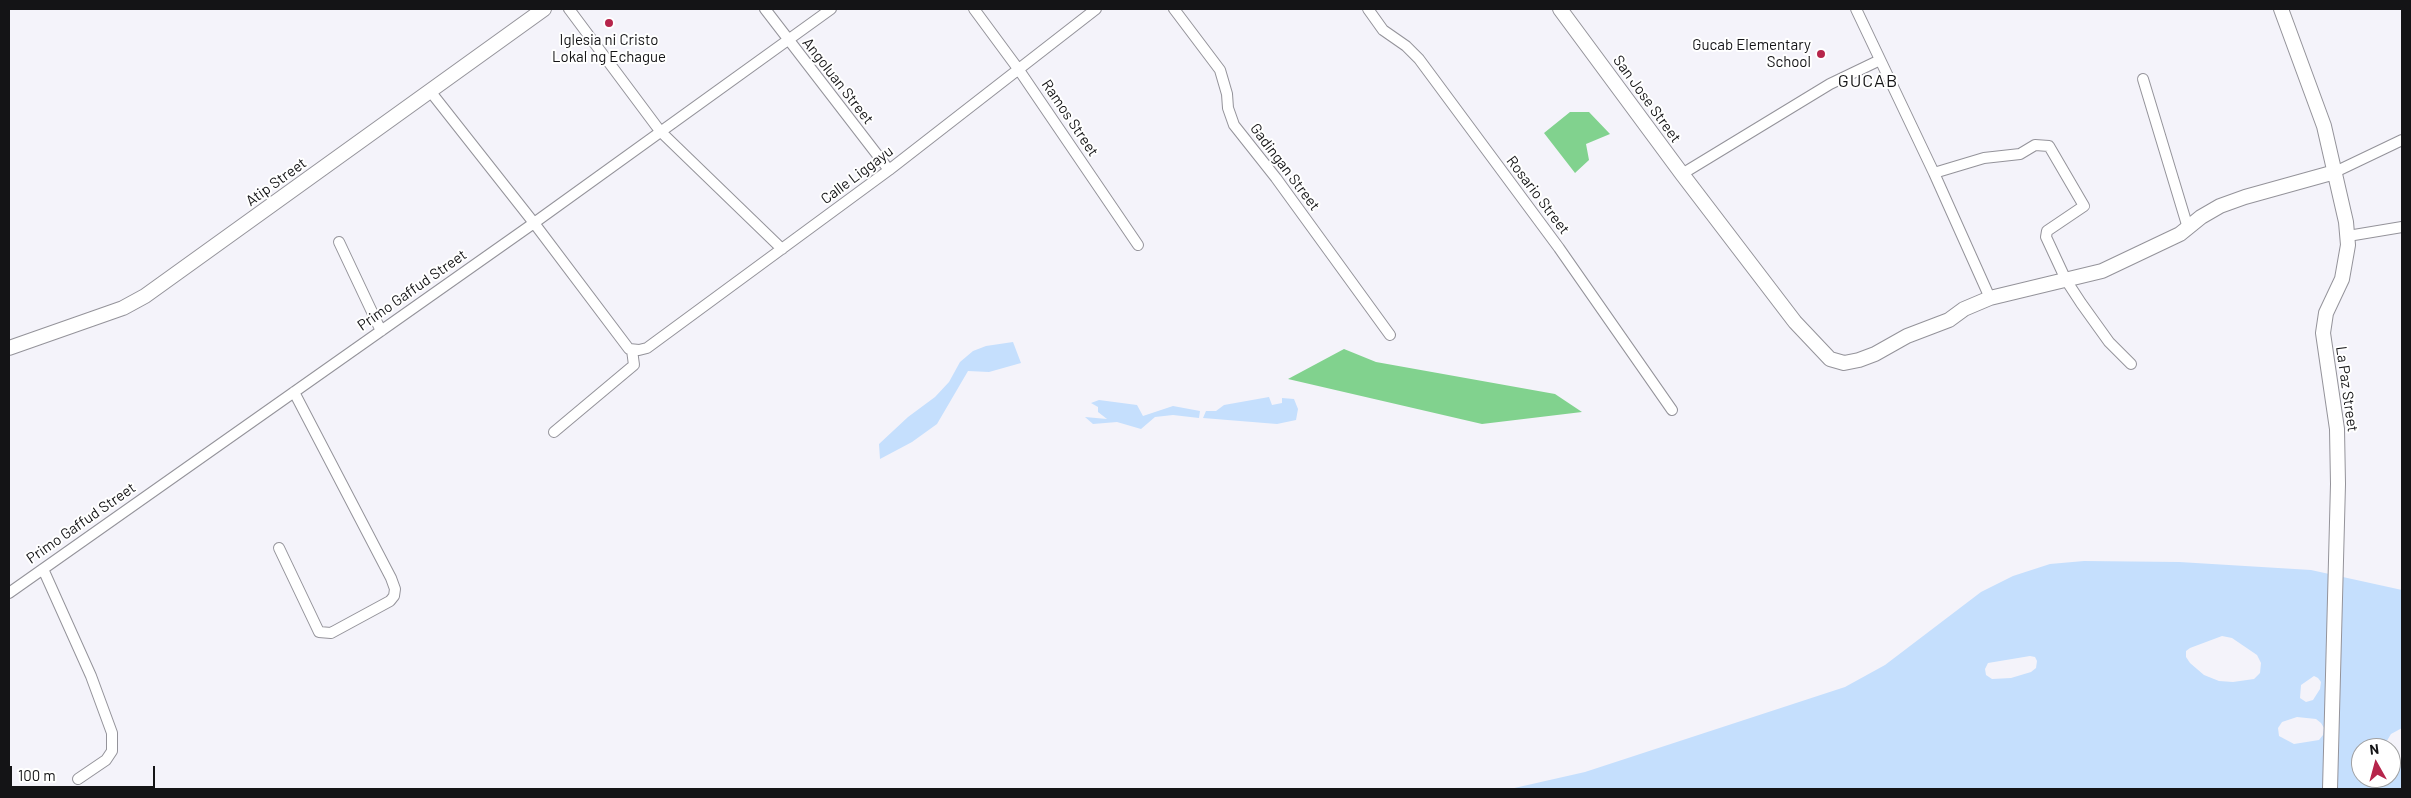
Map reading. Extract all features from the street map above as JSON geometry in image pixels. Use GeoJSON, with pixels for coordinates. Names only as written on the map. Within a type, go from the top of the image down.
{"type":"FeatureCollection","features":[{"type":"Feature","properties":{"kind":"street","name":"Atip Street"},"geometry":{"type":"LineString","coordinates":[[9,348],[115,311],[145,296],[544,9]]}},
{"type":"Feature","properties":{"kind":"street"},"geometry":{"type":"LineString","coordinates":[[569,9],[660,131],[782,248]]}},
{"type":"Feature","properties":{"kind":"street","name":"Angoluan Street"},"geometry":{"type":"LineString","coordinates":[[765,9],[889,170]]}},
{"type":"Feature","properties":{"kind":"street","name":"Primo Gaffud Street"},"geometry":{"type":"LineString","coordinates":[[9,593],[534,223],[831,9]]}},
{"type":"Feature","properties":{"kind":"street","name":"Ramos Street"},"geometry":{"type":"LineString","coordinates":[[974,9],[1019,70],[1138,245]]}},
{"type":"Feature","properties":{"kind":"street","name":"Calle Liggayu"},"geometry":{"type":"LineString","coordinates":[[631,350],[647,348],[889,170],[1096,9]]}},
{"type":"Feature","properties":{"kind":"street","name":"Gadingan Street"},"geometry":{"type":"LineString","coordinates":[[1174,9],[1220,70],[1227,94],[1228,108],[1234,125],[1276,178],[1390,335]]}},
{"type":"Feature","properties":{"kind":"street","name":"Rosario Street"},"geometry":{"type":"LineString","coordinates":[[1368,9],[1383,30],[1413,52],[1424,66],[1559,248],[1672,410]]}},
{"type":"Feature","properties":{"kind":"street","name":"San Jose Street"},"geometry":{"type":"LineString","coordinates":[[1560,9],[1708,209],[1795,322],[1830,359],[1844,363],[1859,360],[1907,336],[1949,320],[1964,309],[1990,298],[2109,268],[2180,234],[2220,206],[2244,197],[2335,172]]}},
{"type":"Feature","properties":{"kind":"street"},"geometry":{"type":"LineString","coordinates":[[1856,9],[1934,173],[1990,298]]}},
{"type":"Feature","properties":{"kind":"street","name":"La Paz Street"},"geometry":{"type":"LineString","coordinates":[[2282,9],[2324,126],[2348,236],[2347,262],[2342,280],[2326,313],[2323,333],[2337,429],[2330,789]]}},
{"type":"Feature","properties":{"kind":"street"},"geometry":{"type":"LineString","coordinates":[[1682,174],[1830,84],[1880,60]]}},
{"type":"Feature","properties":{"kind":"street"},"geometry":{"type":"LineString","coordinates":[[2143,79],[2188,228]]}},
{"type":"Feature","properties":{"kind":"street"},"geometry":{"type":"LineString","coordinates":[[430,91],[631,350],[634,365],[554,432]]}},
{"type":"Feature","properties":{"kind":"street"},"geometry":{"type":"LineString","coordinates":[[2335,172],[2402,140]]}},
{"type":"Feature","properties":{"kind":"street"},"geometry":{"type":"LineString","coordinates":[[1934,173],[1984,158],[2020,154],[2035,146],[2049,146],[2084,206],[2046,234],[2048,244],[2066,280],[2109,342],[2131,364]]}},
{"type":"Feature","properties":{"kind":"street"},"geometry":{"type":"LineString","coordinates":[[2348,236],[2402,226]]}},
{"type":"Feature","properties":{"kind":"street"},"geometry":{"type":"LineString","coordinates":[[339,242],[381,331]]}},
{"type":"Feature","properties":{"kind":"street"},"geometry":{"type":"LineString","coordinates":[[279,548],[319,632],[331,633],[390,601],[394,596],[395,589],[391,578],[294,392]]}},
{"type":"Feature","properties":{"kind":"street"},"geometry":{"type":"LineString","coordinates":[[43,569],[91,676],[112,733],[112,751],[106,760],[78,779]]}},
{"type":"Feature","properties":{"kind":"green space"},"geometry":{"type":"Polygon","coordinates":[[[1570,112],[1589,112],[1610,134],[1586,144],[1589,160],[1575,173],[1544,133],[1570,112]]]}},
{"type":"Feature","properties":{"kind":"green space"},"geometry":{"type":"Polygon","coordinates":[[[1344,349],[1376,362],[1555,394],[1582,412],[1482,424],[1288,379],[1344,349]]]}},
{"type":"Feature","properties":{"kind":"water"},"geometry":{"type":"Polygon","coordinates":[[[1013,342],[1021,363],[989,372],[968,371],[937,424],[912,442],[880,459],[879,444],[908,417],[935,397],[949,382],[960,362],[973,351],[986,346],[1013,342]]]}},
{"type":"Feature","properties":{"kind":"water"},"geometry":{"type":"Polygon","coordinates":[[[1269,397],[1272,405],[1282,403],[1282,398],[1294,399],[1298,409],[1296,420],[1277,424],[1203,418],[1206,411],[1216,411],[1224,405],[1269,397]]]}},
{"type":"Feature","properties":{"kind":"water"},"geometry":{"type":"Polygon","coordinates":[[[1099,400],[1137,405],[1143,416],[1173,406],[1200,411],[1199,418],[1173,415],[1155,417],[1141,429],[1117,422],[1093,424],[1085,417],[1107,419],[1098,412],[1098,407],[1091,403],[1099,400]]]}},
{"type":"Feature","properties":{"kind":"water"},"geometry":{"type":"Polygon","coordinates":[[[2084,561],[2179,562],[2311,570],[2402,590],[2402,728],[2391,734],[2389,738],[2351,738],[2351,788],[2401,788],[2401,766],[2402,789],[1510,789],[1585,772],[1845,687],[1885,665],[1981,592],[2013,576],[2050,564],[2084,561]],[[2222,636],[2186,651],[2186,657],[2190,663],[2204,675],[2219,681],[2233,682],[2254,679],[2260,673],[2261,663],[2257,655],[2232,638],[2222,636]],[[2030,656],[1988,663],[1985,669],[1986,675],[1992,679],[2011,678],[2031,672],[2036,668],[2037,661],[2035,657],[2030,656]],[[2314,676],[2301,685],[2300,698],[2306,702],[2313,700],[2320,689],[2321,682],[2314,676]],[[2297,717],[2282,722],[2278,728],[2279,736],[2294,744],[2319,740],[2323,735],[2324,728],[2321,723],[2316,719],[2297,717]]]}},
{"type":"Feature","properties":{"kind":"place","name":"Iglesia ni Cristo Lokal ng Echague"},"geometry":{"type":"Point","coordinates":[609,23]}},
{"type":"Feature","properties":{"kind":"place","name":"Gucab Elementary School"},"geometry":{"type":"Point","coordinates":[1821,54]}},
{"type":"Feature","properties":{"kind":"district","name":"GUCAB"},"geometry":{"type":"Point","coordinates":[1868,81]}}]}
